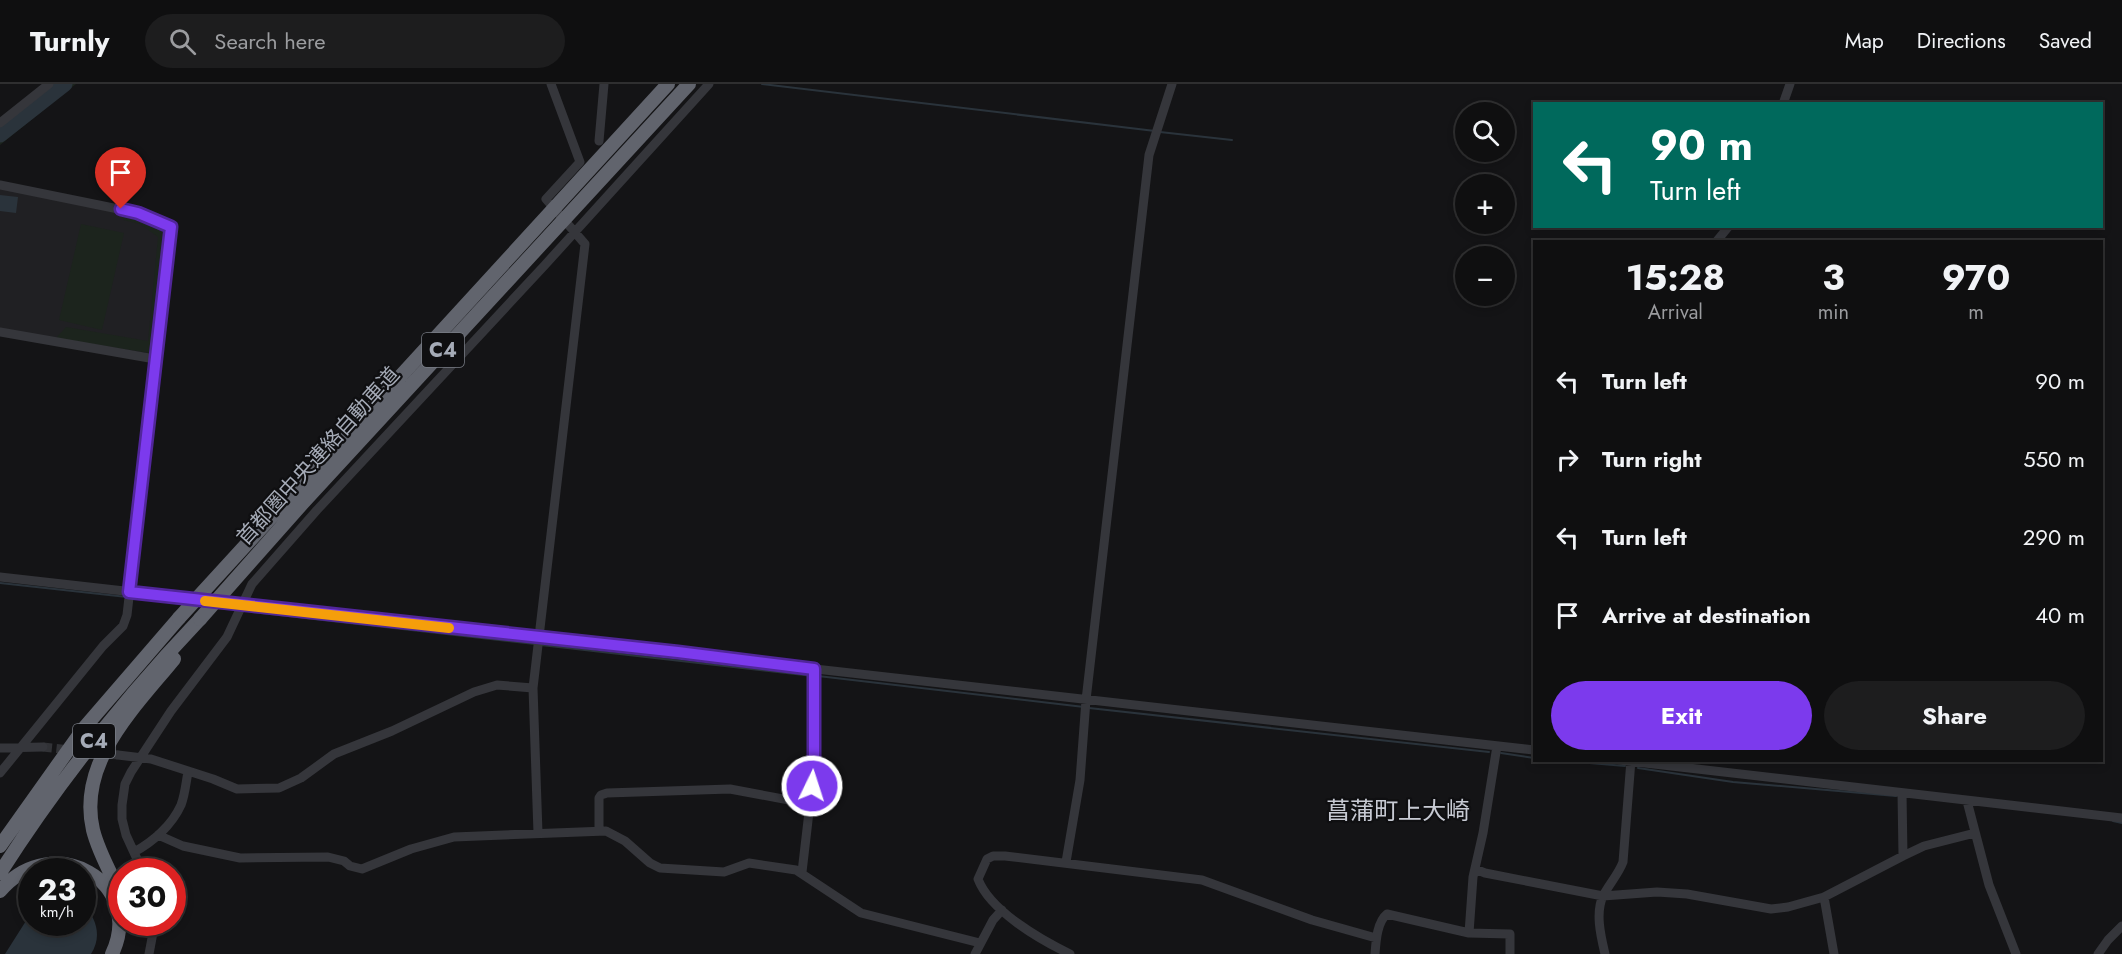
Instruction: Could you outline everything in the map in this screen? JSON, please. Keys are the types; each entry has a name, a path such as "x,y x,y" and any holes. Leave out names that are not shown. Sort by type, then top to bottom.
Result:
{"highway":[{"name":"首都圏中央連絡自動車道","path":"0,846 84,728 179,618 668,84"},
{"name":"首都圏中央連絡自動車道","path":"0,873 97,738 160,661 202,620 274,534 688,84"},
{"path":"108,868 99,849 90,816 91,788 98,766 129,715 202,620"},
{"path":"0,831 21,801 41,787"},
{"path":"0,891 28,869 48,863 66,863 83,869 99,880 114,902 118,932 112,954"},
{"path":"121,954 126,936"}],"street":[{"path":"0,123 49,84"},
{"path":"538,833 533,688 585,244 546,199 580,162 551,84"},
{"path":"599,141 604,84"},
{"path":"137,858 124,826 122,805 125,784 182,695 227,637 259,575 576,232 709,84"},
{"path":"1066,862 1080,780 1086,700 1149,154 1172,84"},
{"path":"1784,102 1790,84"},
{"path":"0,185 138,213 171,227 128,615 123,626 103,646 0,773"},
{"path":"0,332 155,359"},
{"path":"0,577 1533,750"},
{"path":"801,872 814,769 814,669"},
{"path":"118,755 151,759 237,789 256,790 286,786 334,754 392,731 474,692 497,685 533,688"},
{"path":"1469,933 1475,869 1497,746"},
{"path":"0,748 44,747"},
{"path":"1605,954 1600,930 1600,906 1603,896 1623,862 1631,762"},
{"path":"1639,762 2122,818"},
{"path":"134,852 158,835 181,804 188,772"},
{"path":"599,830 599,798 607,793 730,789 810,804"},
{"path":"1902,793 1903,856"},
{"path":"1967,801 1989,885 2016,954"},
{"path":"158,835 183,846 240,858 328,857 362,868 411,849 454,837 599,830 614,834 650,863 666,869 724,872 749,863 796,870 861,912 980,943"},
{"path":"1475,869 1603,896 1687,894 1771,909 1788,908 1824,897 1924,846 1975,834"},
{"path":"1070,954 1038,936 1002,910 984,890 978,879 987,859 993,856 1005,856 1202,880 1312,921 1376,938"},
{"path":"1824,897 1834,954"},
{"path":"975,954 993,920 1002,910"},
{"path":"1375,954 1376,938 1382,919 1387,914 1469,933 1510,934 1510,954"},
{"path":"2098,954 2122,926"},
{"path":"149,954 152,936"}],"shaded area":[{"path":"55,84 61,84 0,133 0,128"},
{"path":"67,84 76,84 0,145 0,139"},
{"path":"0,186 144,218 166,234 152,350 149,353 0,329"},
{"path":"0,195 18,197 16,213 0,211"},
{"path":"123,212 144,218 166,234 152,350 149,353 56,338 66,327 148,341 158,237 140,224 123,220"},
{"path":"81,224 124,233 102,330 59,320"},
{"path":"96,928 97,934 96,941 91,954 5,954 18,934 18,936 96,936"}],"waterway":[{"path":"0,135 65,84"},
{"path":"762,84 1155,131"},
{"path":"1160,132 1232,140"},
{"path":"0,583 127,597"},
{"path":"133,598 183,604"},
{"path":"216,608 231,609"},
{"path":"252,612 535,644"},
{"path":"541,645 813,676"},
{"path":"818,676 1084,707"},
{"path":"1089,708 1489,752"},
{"path":"1501,753 1533,758"},
{"path":"1578,762 1625,766"},
{"path":"1638,768 1733,782 1896,796"},
{"path":"2113,821 2122,823"}],"tunnel":[{"path":"43,747 118,755"}],"slow traffic":[{"path":"205,601 449,628"}],"district":[{"name":"菖蒲町上大崎","path":"1398,811"}],"route":[{"path":"121,209 138,213 171,227 129,592 814,669 812,786"}]}
